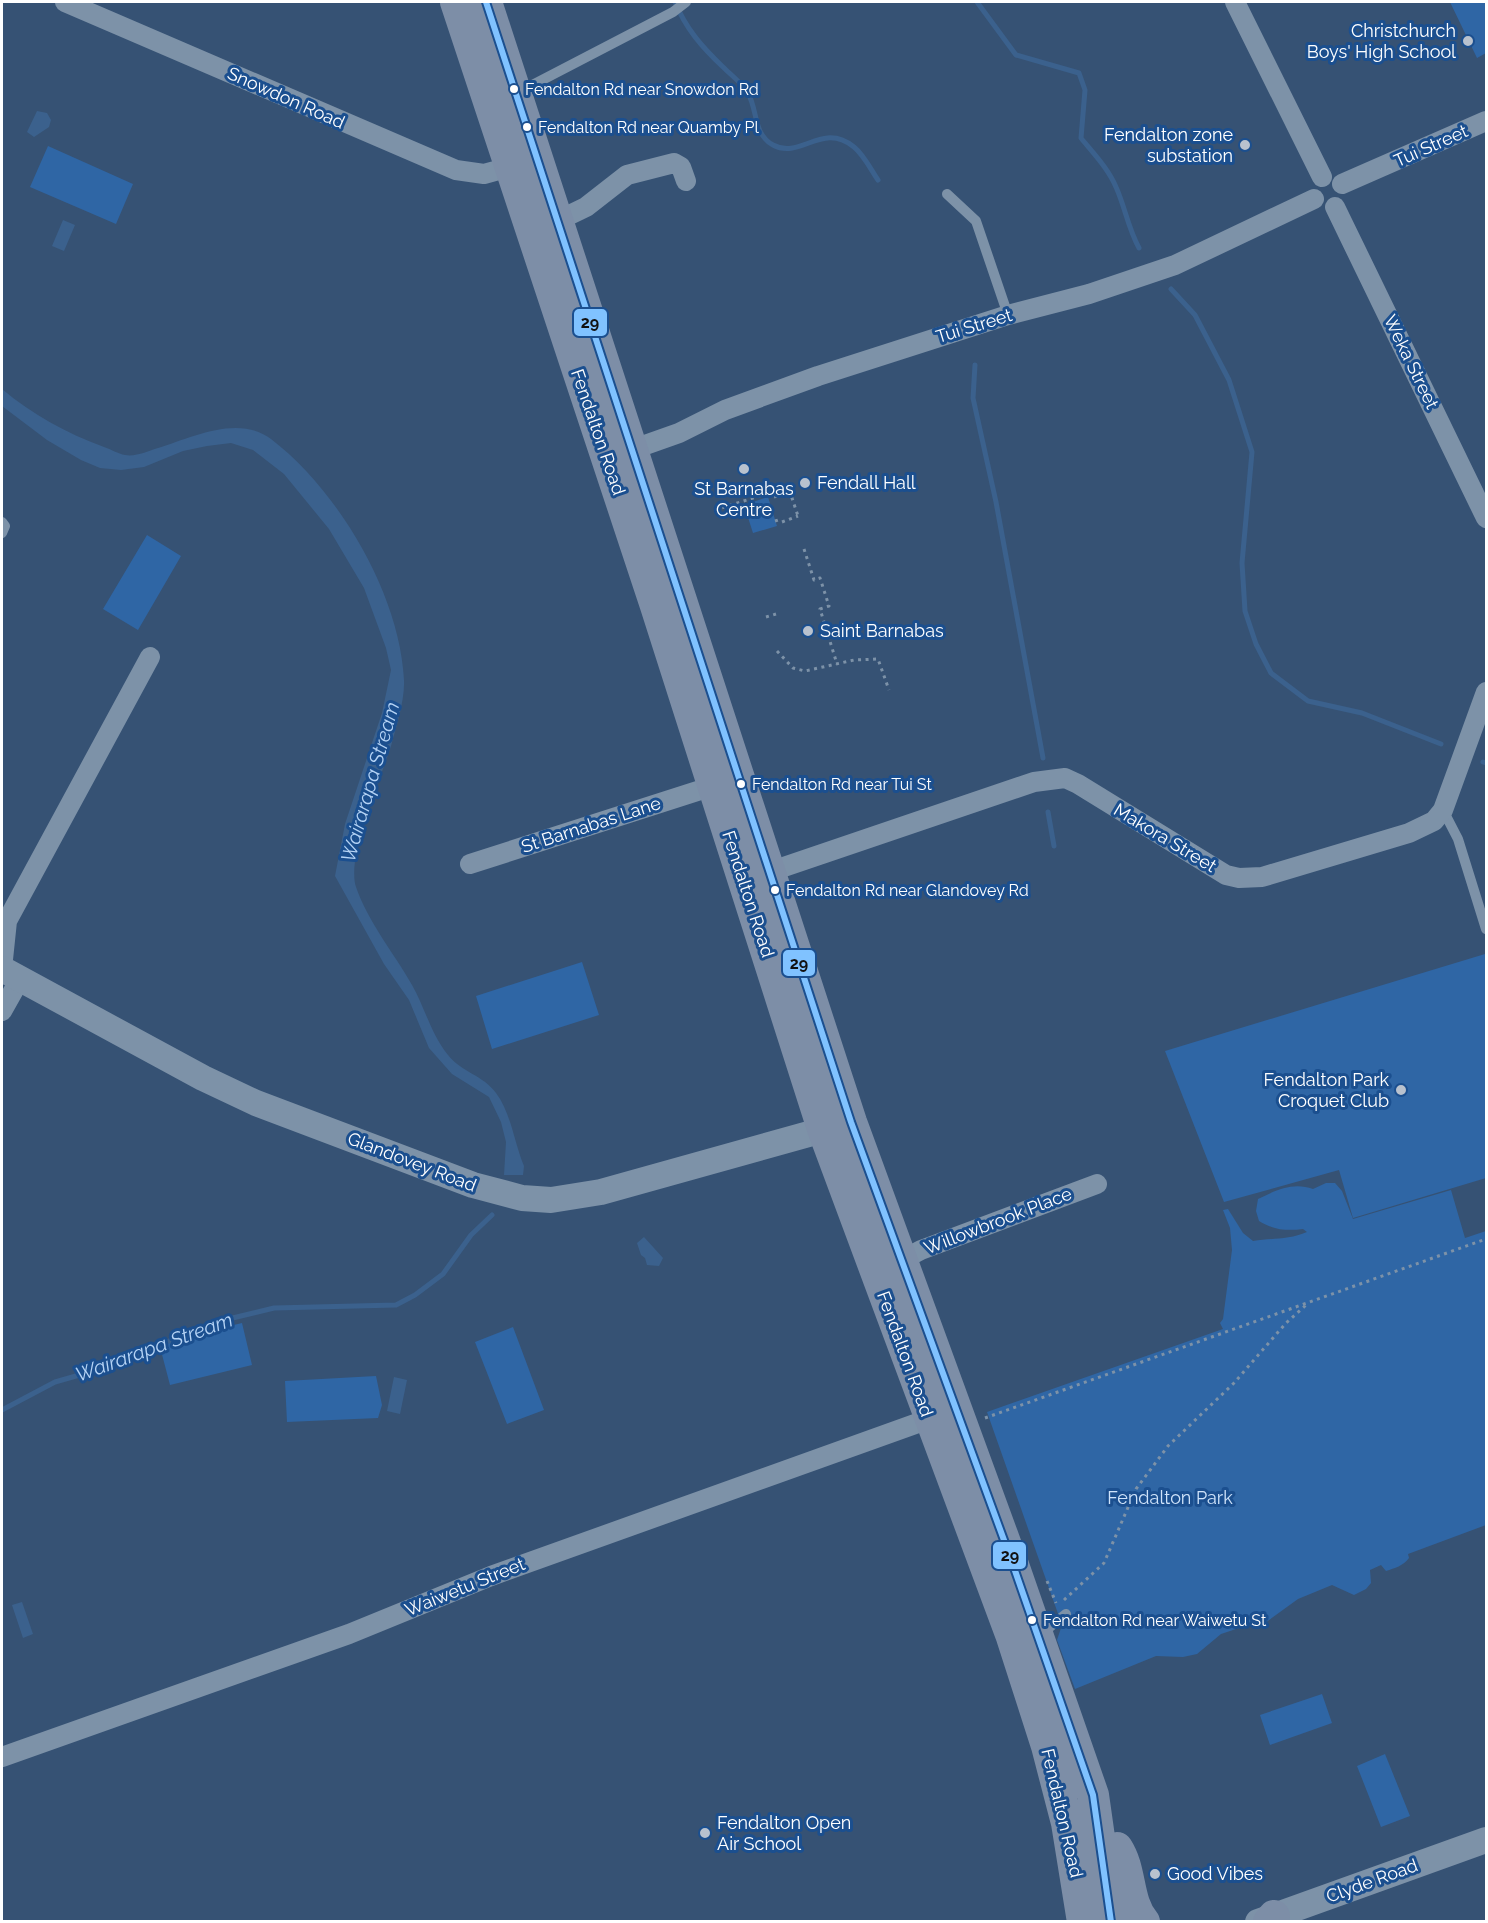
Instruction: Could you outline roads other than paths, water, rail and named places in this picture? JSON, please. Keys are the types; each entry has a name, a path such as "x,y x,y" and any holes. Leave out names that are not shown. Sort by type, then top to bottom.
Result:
{"main road":[{"name":"Fendalton Road","path":"456,2 649,584 713,786 800,1013 837,1126 889,1270 929,1419 1012,1637 1047,1746 1067,1823 1081,1918"},
{"name":"Fendalton Road","path":"486,2 769,872 800,1013"},
{"name":"Fendalton Road","path":"837,1126 883,1215 889,1270 926,1329 1039,1636 1093,1795 1111,1922"},
{"path":"926,1329 923,1357 940,1410 937,1416 929,1419"},
{"path":"1097,1821 1125,1850 1132,1903 1144,1922"}],"street":[{"name":"Snowdon Road","path":"65,2 456,170 484,174 510,167"},
{"path":"1235,2 1323,177"},
{"name":"Tui Street","path":"1342,184 1486,121"},
{"path":"557,221 586,207 627,175 674,163 681,167 686,181"},
{"path":"1323,177 1336,178 1342,184 1344,194 1335,207 1321,206 1314,199 1315,184 1323,177"},
{"name":"Tui Street","path":"631,450 679,433 725,410 818,376 1008,315 1089,294 1175,265 1314,199"},
{"name":"Weka Street","path":"1335,207 1486,518"},
{"path":"2,1011 11,974 7,921 150,657"},
{"path":"1443,810 1486,692"},
{"name":"Makora Street","path":"769,872 1053,778 1065,778 1078,784 1226,875 1239,878 1262,876 1409,833 1434,821 1443,810"},
{"name":"St Barnabas Lane","path":"470,864 713,786"},
{"name":"Glandovey Road","path":"11,974 231,1092 501,1194 550,1200 577,1197 692,1168 837,1126"},
{"name":"Willowbrook Place","path":"889,1270 913,1253 1097,1184"},
{"name":"Waiwetu Street","path":"2,1757 349,1634 491,1576 929,1419"},
{"name":"Clyde Road","path":"1269,1920 1486,1840"}],"lane":[{"path":"516,94 686,3"},
{"path":"947,194 976,221 1008,315"},
{"path":"2,522 5,526 2,533"},
{"path":"1443,810 1458,839 1486,929"},
{"path":"1039,1636 1061,1610"}],"water":[{"path":"37,111 47,113 51,120 49,127 34,137 27,132"},
{"path":"63,220 75,225 64,251 52,246"},
{"name":"Wairarapa Stream","path":"2,389 26,407 76,436 125,455 142,453 214,430 244,428 258,432 271,439 296,461 342,516 378,580 391,614 400,647 404,680 402,705 391,746 360,838 354,874 356,887 374,925 412,985 442,1047 459,1066 491,1087 501,1101 524,1166 523,1175 504,1175 506,1142 501,1122 489,1097 452,1074 429,1048 409,1000 384,964 335,876 345,824 382,713 391,670 386,648 364,588 329,529 284,474 253,450 231,443 183,451 144,467 121,470 100,468 81,460 47,440 2,406"},
{"path":"644,1237 663,1258 659,1266 647,1265 645,1258 641,1255 637,1243"},
{"path":"394,1377 407,1380 400,1414 387,1411"},
{"path":"22,1602 33,1634 23,1638 12,1605"}],"waterway":[{"path":"675,2 695,37 746,90 759,128 767,140 783,148 793,148 822,139 842,140 858,150 878,180"},
{"path":"977,2 1016,55 1079,73 1085,90 1081,138 1113,180 1139,248"},
{"path":"1171,289 1195,315 1229,380 1252,452 1242,563 1245,611 1256,644 1271,673 1308,701 1362,713 1441,744"},
{"path":"975,365 973,398 996,502 1043,758"},
{"path":"1048,812 1054,846"},
{"name":"Wairarapa Stream","path":"2,1410 55,1382 97,1370 216,1322 274,1308 396,1305 415,1295 443,1274 471,1235 492,1215"}],"place":[{"name":"Christchurch Boys' High School","path":"1468,41"},
{"name":"Fendalton Rd near Snowdon Rd","path":"514,89"},
{"name":"Fendalton Rd near Quamby Pl","path":"527,127"},
{"name":"Fendalton zone substation","path":"1245,145"},
{"name":"St Barnabas Centre","path":"744,469"},
{"name":"Fendall Hall","path":"805,483"},
{"name":"Saint Barnabas","path":"808,631"},
{"name":"Fendalton Rd near Tui St","path":"741,784"},
{"name":"Fendalton Rd near Glandovey Rd","path":"775,890"},
{"name":"Fendalton Park Croquet Club","path":"1401,1090"},
{"name":"Fendalton Rd near Waiwetu St","path":"1032,1620"},
{"name":"Fendalton Open Air School","path":"705,1833"},
{"name":"Good Vibes","path":"1155,1874"}],"park label":[{"name":"Fendalton Park","path":"1170,1498"}]}
